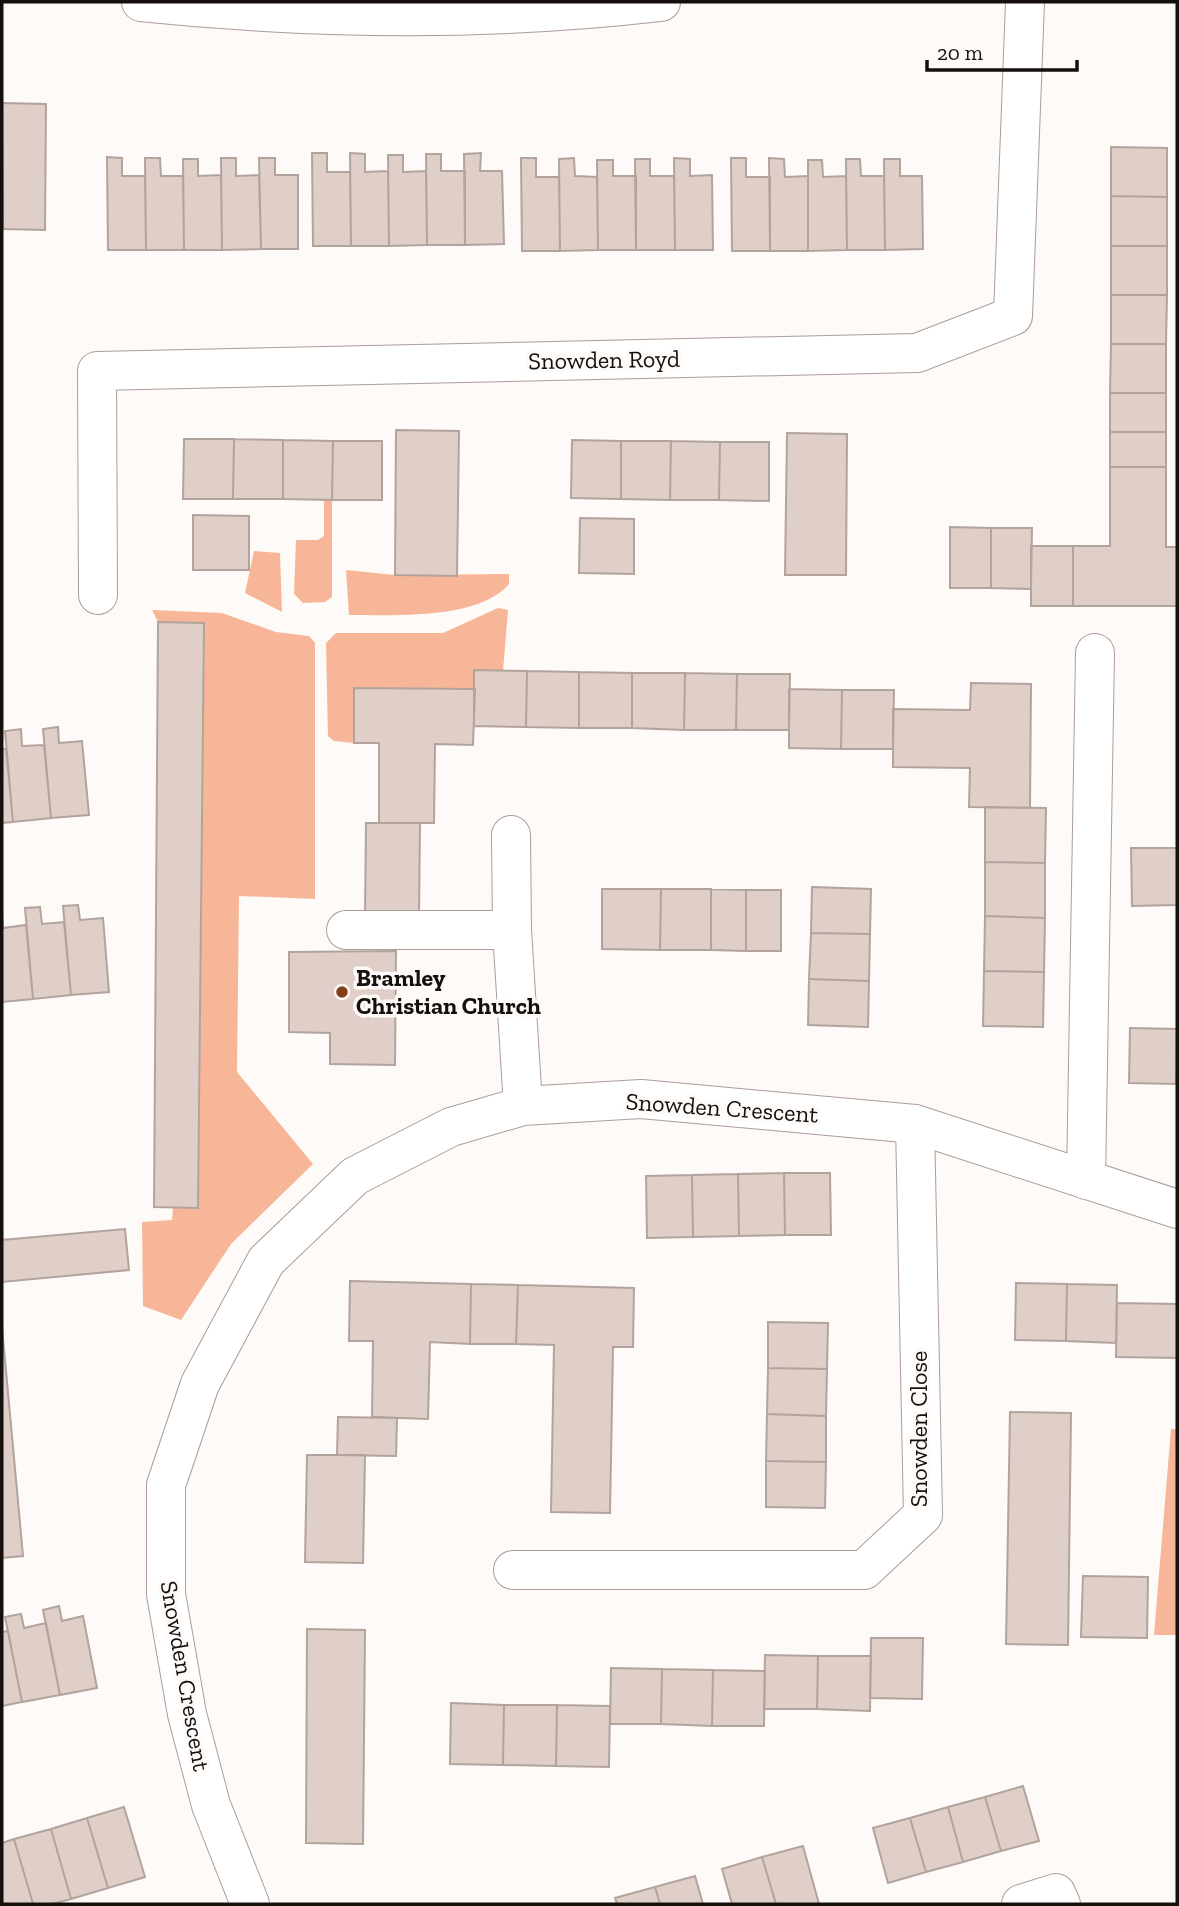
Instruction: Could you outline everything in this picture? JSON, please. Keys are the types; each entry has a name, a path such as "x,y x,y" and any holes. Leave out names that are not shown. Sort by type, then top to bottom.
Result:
{"street":[{"path":"141,2 408,18 575,12 661,2"},
{"name":"Snowden Royd","path":"98,595 97,371 917,353 1013,316 1025,2"},
{"path":"1086,1180 1095,653"},
{"path":"511,835 512,930 523,1105"},
{"path":"346,930 512,930"},
{"name":"Snowden Crescent","path":"250,1904 211,1805 187,1714 166,1594 166,1485 196,1396 266,1261 355,1176 451,1127 523,1105 642,1099 915,1124 1177,1209"},
{"name":"Snowden Close","path":"513,1570 864,1570 923,1516 915,1124"}],"shaded area":[{"path":"324,500 332,500 332,597 325,602 303,603 294,594 296,540 318,540 324,536"},
{"path":"254,551 280,553 282,612 245,593"},
{"path":"346,570 395,575 509,574 509,584 495,596 457,610 411,615 349,615"},
{"path":"498,608 508,610 503,671 475,689 355,688 354,743 334,741 328,736 326,643 336,633 443,633"},
{"path":"152,610 222,613 276,632 309,636 315,643 315,899 239,896 237,1072 313,1164 231,1244 181,1320 143,1306 142,1222 172,1220 173,1207 198,1208 204,623 158,622"},
{"path":"1171,1429 1177,1429 1177,1635 1154,1635"}],"building":[{"path":"2,103 46,104 45,230 3,229"},
{"path":"1111,147 1167,148 1167,197 1111,196"},
{"path":"312,153 327,153 327,172 350,172 351,246 313,246"},
{"path":"350,153 365,154 365,172 388,171 389,246 351,246"},
{"path":"481,153 480,171 502,171 504,244 465,245 464,154"},
{"path":"426,154 441,154 441,171 465,171 465,245 427,245"},
{"path":"388,155 403,155 403,172 426,171 427,245 389,246"},
{"path":"107,157 122,158 122,176 145,176 146,250 108,250"},
{"path":"145,158 160,158 161,176 183,176 184,250 146,250"},
{"path":"221,158 236,158 236,176 259,175 261,249 222,250"},
{"path":"259,158 275,158 275,175 298,175 298,249 261,249"},
{"path":"521,158 536,158 536,177 559,177 560,251 522,251"},
{"path":"574,158 575,176 597,177 598,250 560,251 559,159"},
{"path":"674,158 690,159 690,176 712,175 713,250 675,250"},
{"path":"731,158 746,158 746,177 770,177 770,251 732,251"},
{"path":"769,158 784,159 785,177 808,176 808,251 770,251"},
{"path":"183,159 198,159 198,176 221,175 222,250 184,250"},
{"path":"635,159 650,159 650,176 674,176 675,250 636,250"},
{"path":"846,159 860,159 861,176 884,176 885,250 847,250"},
{"path":"884,159 900,159 900,176 922,176 923,249 885,250"},
{"path":"597,160 613,160 613,176 636,176 636,250 598,250"},
{"path":"808,160 822,160 823,177 846,176 847,250 808,251"},
{"path":"1111,196 1167,197 1167,246 1111,246"},
{"path":"1111,246 1167,246 1167,295 1111,295"},
{"path":"1111,295 1167,295 1166,344 1111,344"},
{"path":"1111,344 1166,344 1166,393 1110,393"},
{"path":"1110,393 1166,393 1166,432 1110,432"},
{"path":"396,430 459,431 457,576 395,575"},
{"path":"1110,432 1166,432 1166,467 1110,467"},
{"path":"787,433 847,434 846,575 785,575"},
{"path":"184,439 234,439 233,499 183,499"},
{"path":"234,439 283,440 283,499 233,499"},
{"path":"283,440 333,441 332,500 283,499"},
{"path":"572,440 621,441 621,499 571,498"},
{"path":"333,441 382,441 382,500 332,500"},
{"path":"621,441 671,441 670,500 621,499"},
{"path":"671,441 720,442 719,500 670,500"},
{"path":"720,442 769,442 769,501 719,500"},
{"path":"1110,467 1166,467 1166,547 1177,547 1177,606 1073,606 1073,546 1110,546"},
{"path":"193,515 249,516 249,570 193,570"},
{"path":"580,518 634,519 634,574 579,573"},
{"path":"950,527 991,528 991,588 950,588"},
{"path":"991,528 1032,528 1031,589 991,588"},
{"path":"1031,546 1073,546 1073,606 1031,606"},
{"path":"158,622 204,623 198,1208 154,1207"},
{"path":"474,670 527,671 526,727 474,726"},
{"path":"527,671 579,672 579,728 526,727"},
{"path":"579,672 632,673 632,728 579,728"},
{"path":"632,673 685,673 684,730 632,728"},
{"path":"685,673 737,674 736,730 684,730"},
{"path":"737,674 790,674 789,730 736,730"},
{"path":"971,683 1031,684 1030,808 969,807 970,768 893,767 893,709 970,710"},
{"path":"354,688 475,689 473,745 435,744 434,823 379,823 379,743 354,743"},
{"path":"789,689 842,690 841,749 789,748"},
{"path":"842,690 894,690 893,749 841,749"},
{"path":"58,727 59,743 82,741 89,815 51,818 43,729"},
{"path":"21,729 22,746 44,745 51,818 13,822 5,731"},
{"path":"6,748 13,822 2,823 2,749"},
{"path":"985,807 1046,808 1045,863 985,862"},
{"path":"366,823 420,823 419,915 365,915"},
{"path":"1131,848 1177,848 1177,905 1132,906"},
{"path":"985,862 1045,863 1045,918 985,916"},
{"path":"812,887 871,889 870,934 811,933"},
{"path":"602,889 661,889 660,950 602,949"},
{"path":"661,889 711,889 711,950 660,950"},
{"path":"711,889 746,890 746,951 711,950"},
{"path":"746,890 781,890 781,951 746,951"},
{"path":"78,905 80,920 103,918 109,992 71,995 63,906"},
{"path":"40,907 42,924 64,922 71,995 33,999 25,908"},
{"path":"2,914 3,928 26,925 33,999 2,1002"},
{"path":"985,916 1045,918 1044,972 984,971"},
{"path":"811,933 870,934 869,981 809,979"},
{"name":"Bramley Christian Church","path":"396,951 395,1065 330,1064 330,1033 289,1032 289,952"},
{"path":"984,971 1044,972 1043,1027 983,1026"},
{"path":"809,979 869,981 868,1027 808,1025"},
{"path":"1130,1028 1177,1029 1176,1084 1129,1083"},
{"path":"784,1173 785,1235 739,1236 738,1174"},
{"path":"784,1173 830,1173 831,1235 785,1235"},
{"path":"738,1174 739,1236 693,1237 692,1175"},
{"path":"692,1175 693,1237 647,1238 646,1176"},
{"path":"125,1229 129,1270 2,1282 2,1240"},
{"path":"350,1281 471,1284 470,1344 430,1342 428,1419 372,1417 373,1341 349,1341"},
{"path":"1016,1283 1067,1284 1066,1341 1015,1340"},
{"path":"471,1284 518,1285 516,1344 470,1344"},
{"path":"1067,1284 1117,1285 1116,1343 1066,1341"},
{"path":"518,1285 634,1288 633,1347 613,1347 610,1513 551,1512 554,1345 516,1344"},
{"path":"1117,1303 1177,1304 1177,1358 1116,1357"},
{"path":"768,1322 828,1323 827,1369 768,1368"},
{"path":"2,1327 23,1556 2,1558"},
{"path":"768,1368 827,1369 826,1416 767,1414"},
{"path":"1010,1412 1071,1413 1068,1645 1006,1644"},
{"path":"767,1414 826,1416 826,1462 766,1461"},
{"path":"338,1417 397,1418 396,1456 337,1455"},
{"path":"307,1455 365,1455 363,1563 305,1562"},
{"path":"766,1461 826,1462 825,1508 766,1507"},
{"path":"1083,1576 1148,1577 1147,1638 1081,1637"},
{"path":"59,1606 62,1621 83,1616 97,1688 60,1695 43,1610"},
{"path":"21,1614 24,1628 46,1623 60,1695 22,1702 5,1617"},
{"path":"307,1629 365,1630 363,1844 306,1843"},
{"path":"8,1631 22,1702 2,1706 2,1632"},
{"path":"871,1638 923,1638 922,1699 870,1698"},
{"path":"765,1655 818,1656 817,1709 764,1709"},
{"path":"818,1656 871,1656 870,1711 817,1709"},
{"path":"611,1668 662,1669 661,1724 610,1724"},
{"path":"662,1669 713,1670 712,1726 661,1724"},
{"path":"713,1670 765,1671 764,1726 712,1726"},
{"path":"451,1703 504,1705 503,1765 450,1764"},
{"path":"504,1705 557,1705 556,1766 503,1765"},
{"path":"557,1705 610,1706 609,1767 556,1766"},
{"path":"1023,1786 1039,1841 1001,1851 985,1797"},
{"path":"985,1797 1001,1851 963,1862 948,1807"},
{"path":"124,1807 145,1877 108,1888 87,1818"},
{"path":"948,1807 963,1862 926,1872 910,1818"},
{"path":"87,1818 108,1888 71,1899 51,1829"},
{"path":"910,1818 926,1872 888,1883 873,1828"},
{"path":"51,1829 71,1899 52,1904 33,1904 14,1839"},
{"path":"14,1839 33,1904 2,1904 2,1843"},
{"path":"803,1846 819,1904 776,1904 762,1857"},
{"path":"762,1857 776,1904 732,1904 722,1869"},
{"path":"695,1876 703,1904 660,1904 655,1887"},
{"path":"655,1887 660,1904 617,1904 615,1898"}],"place":[{"name":"Bramley Christian Church","path":"342,992"}]}
